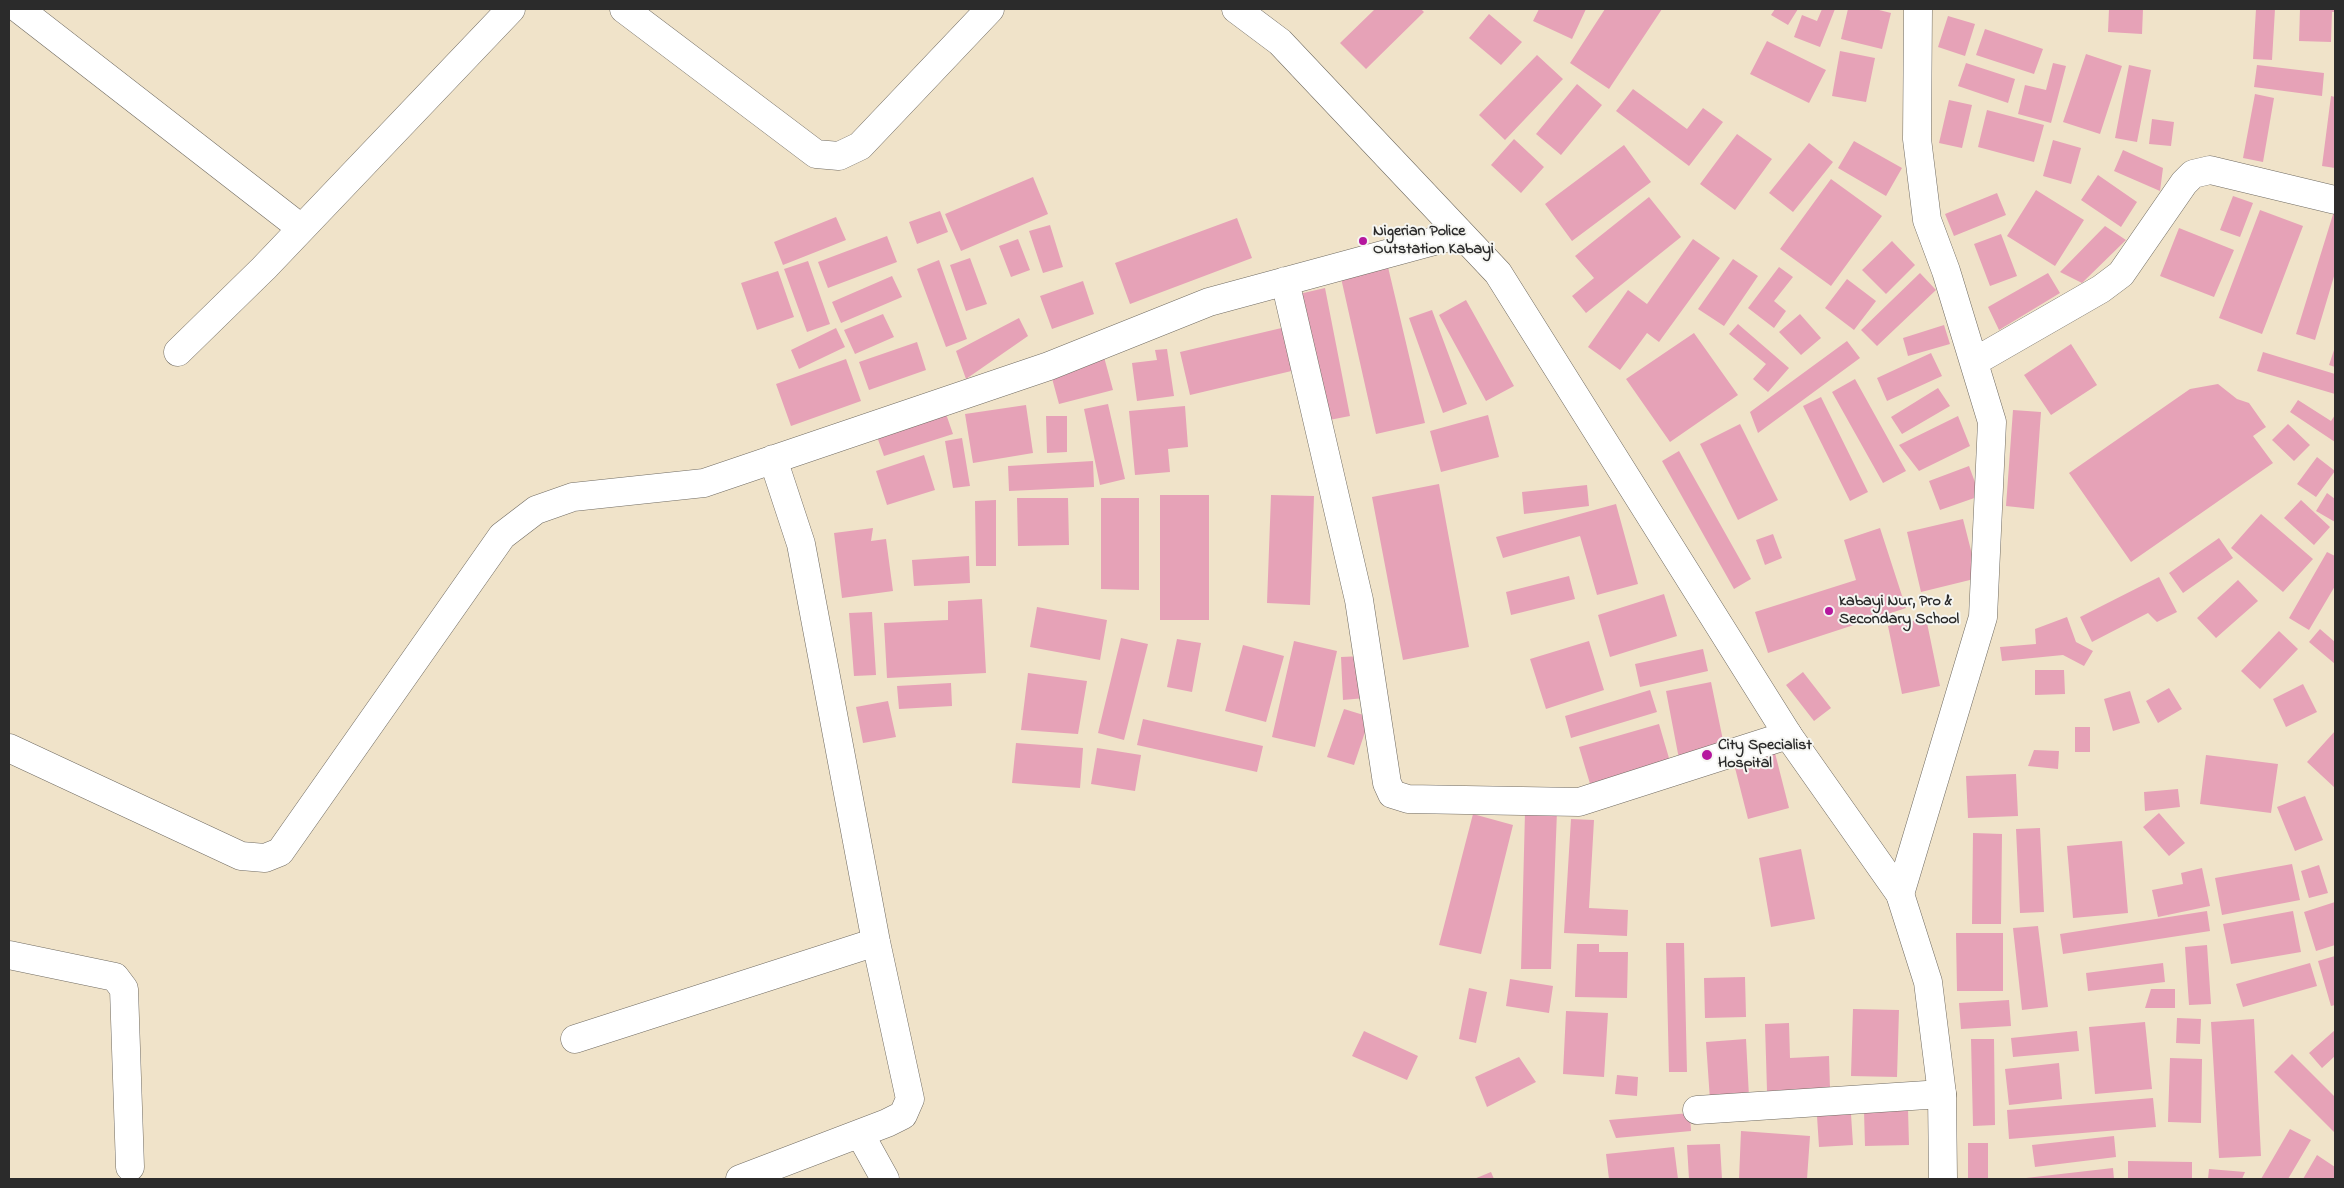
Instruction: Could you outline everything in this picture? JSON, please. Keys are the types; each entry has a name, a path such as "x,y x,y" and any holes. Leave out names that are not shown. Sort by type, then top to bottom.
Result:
{"street":[{"path":"19,9 301,228"},
{"path":"178,352 301,228 511,9"},
{"path":"624,9 816,154 839,156 860,146 990,9"},
{"path":"1236,9 1280,42 1498,273 1788,735 1900,894 1928,982 1942,1094 1943,1179"},
{"path":"1900,894 1983,617 1992,422 1946,272 1927,220 1917,138 1918,9"},
{"path":"1974,362 2101,289 2121,274 2184,183 2193,174 2210,170 2335,200"},
{"path":"9,748 241,856 265,858 280,852 502,536 536,510 573,496 704,483 1050,366 1209,302 1460,234"},
{"path":"1285,281 1359,600 1387,783 1392,794 1408,799 1579,802 1788,735"},
{"path":"740,1179 860,1134 903,1115 910,1099 876,942 801,544 774,459"},
{"path":"575,1039 876,942"},
{"path":"9,955 114,977 124,989 130,1167"},
{"path":"1697,1110 1942,1094"},
{"path":"860,1134 885,1179"}],"building":[{"path":"1375,9 1421,9 1424,12 1366,69 1340,43"},
{"path":"1539,9 1586,9 1572,39 1533,21"},
{"path":"1605,9 1662,9 1609,89 1570,63"},
{"path":"1775,9 1798,9 1788,25 1771,15"},
{"path":"1822,9 1835,9 1820,47 1794,37 1802,15 1817,21"},
{"path":"1848,9 1875,9 1891,13 1882,49 1841,39"},
{"path":"2109,9 2143,9 2142,34 2108,32"},
{"path":"2256,9 2275,9 2272,60 2253,59"},
{"path":"2300,9 2335,9 2335,12 2332,12 2331,42 2299,41"},
{"path":"1489,14 1522,42 1501,65 1469,38"},
{"path":"1948,16 1975,24 1965,56 1938,47"},
{"path":"1985,29 2043,49 2034,74 1976,55"},
{"path":"1767,41 1826,70 1809,103 1750,74"},
{"path":"1840,51 1875,58 1866,102 1832,96"},
{"path":"2086,54 2122,66 2100,134 2063,122"},
{"path":"1537,55 1563,79 1505,140 1479,115"},
{"path":"1966,63 2015,79 2008,103 1958,86"},
{"path":"2053,63 2066,66 2051,123 2018,114 2025,85 2046,90"},
{"path":"2129,65 2151,70 2137,142 2115,138"},
{"path":"2257,65 2324,73 2322,96 2254,87"},
{"path":"1577,84 1602,105 1561,155 1536,134"},
{"path":"1633,89 1687,129 1703,108 1723,122 1689,166 1616,111"},
{"path":"2255,94 2274,98 2263,162 2243,158"},
{"path":"2331,96 2335,97 2335,168 2322,166"},
{"path":"1949,100 1972,105 1962,148 1939,143"},
{"path":"1987,110 2044,125 2034,162 1978,147"},
{"path":"2152,119 2174,122 2171,146 2149,144"},
{"path":"1737,134 1772,159 1735,210 1700,184"},
{"path":"1514,139 1544,167 1521,193 1491,165"},
{"path":"2053,140 2081,148 2071,184 2043,176"},
{"path":"1854,141 1902,168 1886,196 1838,168"},
{"path":"1809,143 1833,162 1793,212 1769,193"},
{"path":"1624,145 1651,182 1572,241 1545,204"},
{"path":"2123,150 2163,168 2160,191 2114,171"},
{"path":"2098,175 2137,202 2121,227 2081,200"},
{"path":"1033,177 1048,214 961,251 945,214"},
{"path":"1831,179 1882,216 1831,286 1780,249"},
{"path":"2036,190 2084,220 2055,266 2007,236"},
{"path":"1997,193 2006,215 1954,236 1945,214"},
{"path":"2233,196 2253,203 2240,237 2220,230"},
{"path":"1649,197 1681,237 1586,313 1572,296 1594,278 1575,256"},
{"path":"2335,208 2335,273 2315,340 2296,334"},
{"path":"2260,210 2303,226 2262,334 2219,318"},
{"path":"940,211 948,232 917,244 909,222"},
{"path":"836,217 846,240 783,265 774,242"},
{"path":"1237,218 1252,258 1130,304 1115,263"},
{"path":"1050,225 1063,267 1043,273 1029,231"},
{"path":"2105,226 2126,240 2082,283 2060,272"},
{"path":"2179,228 2234,250 2214,297 2160,276"},
{"path":"2001,234 2017,276 1990,286 1974,244"},
{"path":"887,236 897,262 828,288 818,262"},
{"path":"1018,239 1030,270 1011,277 999,246"},
{"path":"1693,239 1720,258 1659,342 1647,333 1620,370 1588,347 1628,290 1647,304"},
{"path":"1892,241 1915,265 1886,294 1862,270"},
{"path":"970,258 987,304 966,311 950,265"},
{"path":"1733,259 1758,276 1724,326 1698,309"},
{"path":"939,260 967,339 946,347 917,269"},
{"path":"808,261 830,324 807,332 784,269"},
{"path":"1388,267 1425,423 1376,434 1341,278"},
{"path":"1779,267 1793,277 1774,301 1786,311 1774,328 1748,308"},
{"path":"778,271 794,317 757,330 741,283"},
{"path":"1920,273 1936,290 1877,346 1861,330"},
{"path":"2048,273 2060,293 1999,330 1988,307"},
{"path":"892,276 902,297 841,323 832,302"},
{"path":"1847,279 1876,301 1854,330 1825,308"},
{"path":"1083,281 1094,314 1052,329 1040,296"},
{"path":"1325,288 1350,416 1324,421 1299,294"},
{"path":"1466,300 1514,386 1486,401 1439,315"},
{"path":"1432,310 1467,404 1443,413 1409,318"},
{"path":"883,314 894,337 855,354 844,330"},
{"path":"1800,314 1821,338 1801,355 1779,332"},
{"path":"1019,318 1028,336 966,379 956,351"},
{"path":"1738,324 1789,368 1768,392 1753,379 1766,364 1729,334"},
{"path":"1944,325 1950,344 1908,356 1903,338"},
{"path":"1290,326 1300,369 1190,395 1180,352"},
{"path":"836,328 845,347 799,369 791,350"},
{"path":"1694,333 1738,395 1670,442 1626,379"},
{"path":"1847,341 1860,358 1758,433 1750,412"},
{"path":"917,342 926,370 869,390 859,362"},
{"path":"2071,344 2097,385 2051,415 2024,375"},
{"path":"2335,347 2335,367 2329,365"},
{"path":"1167,349 1174,396 1137,401 1132,363 1157,360 1155,350"},
{"path":"2263,352 2335,374 2335,394 2257,371"},
{"path":"1931,353 1942,376 1887,401 1877,378"},
{"path":"1104,357 1113,390 1059,404 1050,371"},
{"path":"846,359 861,401 791,426 776,384"},
{"path":"1855,379 1906,471 1883,483 1832,392"},
{"path":"2218,384 2237,399 2249,403 2266,427 2253,436 2273,463 2131,562 2069,473 2190,389"},
{"path":"1938,388 1950,406 1902,434 1891,417"},
{"path":"1821,397 1868,492 1850,501 1803,406"},
{"path":"2298,400 2331,421 2335,415 2335,442 2290,412"},
{"path":"1108,404 1125,479 1100,485 1084,409"},
{"path":"1026,405 1033,453 973,463 965,414"},
{"path":"1185,406 1188,447 1168,449 1170,472 1135,475 1129,411"},
{"path":"2013,410 2041,412 2034,509 2006,506"},
{"path":"945,411 953,434 884,456 876,434"},
{"path":"1488,415 1499,457 1441,472 1430,431"},
{"path":"1046,416 1067,416 1067,452 1047,453"},
{"path":"1958,416 1970,446 1919,471 1899,445"},
{"path":"1740,424 1778,500 1738,520 1700,444"},
{"path":"2288,424 2310,445 2294,461 2272,440"},
{"path":"962,438 970,486 953,488 945,441"},
{"path":"1679,451 1751,579 1734,589 1662,461"},
{"path":"924,455 935,490 887,505 876,471"},
{"path":"2317,457 2335,471 2316,497 2297,484"},
{"path":"1093,461 1094,487 1009,491 1008,466"},
{"path":"1969,466 1980,496 1940,510 1929,481"},
{"path":"1439,484 1469,647 1403,660 1372,497"},
{"path":"1587,485 1589,506 1524,514 1522,492"},
{"path":"2327,493 2335,499 2335,522 2316,511"},
{"path":"1160,495 1209,495 1209,620 1160,620"},
{"path":"1271,495 1314,496 1310,605 1267,603"},
{"path":"1017,498 1068,498 1069,545 1018,546"},
{"path":"1101,498 1139,498 1139,590 1101,589"},
{"path":"996,500 996,566 976,566 975,501"},
{"path":"2301,500 2330,527 2314,545 2284,518"},
{"path":"1616,504 1638,584 1597,595 1580,536 1503,558 1496,537"},
{"path":"2261,514 2313,559 2283,592 2231,548"},
{"path":"1963,519 1978,578 1921,592 1907,532"},
{"path":"873,528 871,541 886,539 893,591 842,598 834,533"},
{"path":"1880,528 1906,608 1768,653 1755,612 1856,580 1844,540"},
{"path":"1773,534 1782,558 1765,565 1756,540"},
{"path":"2219,538 2233,558 2183,593 2169,573"},
{"path":"2327,552 2335,556 2335,586 2309,630 2289,618"},
{"path":"969,556 970,583 914,586 912,560"},
{"path":"1569,576 1575,599 1511,615 1506,592"},
{"path":"2159,577 2177,612 2157,622 2148,613 2092,642 2080,617"},
{"path":"2238,580 2258,601 2216,638 2197,618"},
{"path":"1664,594 1677,636 1610,657 1598,615"},
{"path":"982,599 986,673 887,678 884,623 948,620 948,601"},
{"path":"1037,607 1107,620 1100,660 1030,647"},
{"path":"872,612 876,675 854,676 849,613"},
{"path":"2067,617 2076,642 2093,651 2084,666 2063,655 2002,661 2000,647 2036,644 2035,629"},
{"path":"1926,618 1940,686 1902,694 1888,626"},
{"path":"2320,629 2335,642 2335,664 2309,642"},
{"path":"2279,631 2298,649 2260,689 2241,671"},
{"path":"1121,638 1148,644 1124,740 1098,733"},
{"path":"1177,639 1201,643 1192,692 1167,687"},
{"path":"1294,641 1337,651 1315,747 1272,737"},
{"path":"1589,641 1604,690 1546,709 1530,659"},
{"path":"1243,645 1284,656 1266,722 1225,711"},
{"path":"1703,649 1708,671 1640,687 1635,664"},
{"path":"1363,656 1365,698 1343,700 1341,657"},
{"path":"2035,670 2064,670 2065,694 2035,695"},
{"path":"1803,672 1831,708 1814,721 1786,685"},
{"path":"1028,673 1087,681 1078,734 1021,730"},
{"path":"1711,682 1725,750 1679,759 1666,691"},
{"path":"951,683 952,706 899,709 897,686"},
{"path":"2303,684 2317,712 2286,727 2273,699"},
{"path":"2169,688 2182,709 2158,723 2146,701"},
{"path":"1650,690 1657,712 1571,738 1565,716"},
{"path":"2130,691 2140,723 2113,731 2104,699"},
{"path":"888,701 896,737 863,743 856,707"},
{"path":"1344,709 1370,717 1354,765 1327,757"},
{"path":"1143,719 1263,746 1257,772 1137,745"},
{"path":"1659,724 1671,765 1591,787 1579,747"},
{"path":"2075,727 2090,727 2090,752 2075,752"},
{"path":"2335,731 2335,788 2307,762"},
{"path":"1016,743 1083,748 1080,788 1012,783"},
{"path":"1097,748 1141,755 1135,791 1091,784"},
{"path":"2034,750 2059,751 2058,769 2028,766"},
{"path":"1775,753 1789,808 1748,819 1734,764"},
{"path":"2206,755 2278,764 2271,813 2200,804"},
{"path":"2016,774 2018,816 1968,818 1966,776"},
{"path":"2178,789 2180,807 2145,811 2144,792"},
{"path":"2305,796 2323,840 2295,851 2277,807"},
{"path":"1557,811 1551,969 1521,969 1525,812"},
{"path":"2159,813 2185,843 2169,856 2143,827"},
{"path":"1473,814 1513,825 1481,954 1439,945"},
{"path":"1571,819 1594,820 1589,908 1628,910 1627,936 1564,933"},
{"path":"2040,828 2044,912 2020,913 2016,829"},
{"path":"1973,833 2002,834 2001,924 1972,924"},
{"path":"2122,841 2128,913 2073,918 2067,846"},
{"path":"1801,849 1815,919 1771,927 1759,858"},
{"path":"2292,864 2300,900 2222,915 2215,878"},
{"path":"2319,865 2328,893 2309,898 2301,871"},
{"path":"2202,868 2210,906 2158,917 2152,890 2183,884 2181,873"},
{"path":"2335,902 2335,945 2316,951 2304,912"},
{"path":"2207,911 2210,931 2063,954 2060,934"},
{"path":"2293,911 2301,952 2231,964 2223,924"},
{"path":"2038,926 2048,1007 2022,1010 2013,928"},
{"path":"1956,933 2003,933 2003,991 1957,991"},
{"path":"1666,943 1684,943 1687,1072 1669,1072"},
{"path":"1577,944 1599,944 1599,952 1628,952 1627,998 1575,997"},
{"path":"2207,945 2211,1004 2189,1005 2185,947"},
{"path":"2335,956 2335,1005 2331,1006 2318,961"},
{"path":"2163,963 2165,982 2088,991 2086,973"},
{"path":"2310,963 2317,986 2243,1007 2236,984"},
{"path":"1745,977 1746,1017 1705,1018 1704,978"},
{"path":"1510,979 1553,986 1549,1013 1506,1006"},
{"path":"1469,988 1487,992 1476,1043 1459,1039"},
{"path":"2151,989 2175,989 2175,1008 2145,1008"},
{"path":"2009,1000 2011,1026 1961,1029 1959,1003"},
{"path":"1853,1009 1899,1010 1897,1077 1851,1076"},
{"path":"1566,1011 1608,1013 1604,1077 1563,1074"},
{"path":"2177,1018 2201,1019 2200,1044 2176,1043"},
{"path":"2254,1019 2261,1156 2219,1158 2211,1022"},
{"path":"2145,1022 2152,1089 2095,1094 2089,1027"},
{"path":"1789,1023 1790,1058 1829,1056 1830,1089 1767,1091 1765,1024"},
{"path":"2335,1030 2335,1056 2322,1068 2309,1053"},
{"path":"1364,1031 1418,1056 1407,1080 1352,1056"},
{"path":"2077,1031 2079,1051 2013,1057 2011,1038"},
{"path":"1746,1039 1749,1097 1710,1100 1706,1042"},
{"path":"1971,1039 1994,1039 1995,1125 1973,1126"},
{"path":"2292,1054 2335,1097 2335,1133 2274,1072"},
{"path":"1519,1057 1536,1082 1487,1107 1475,1077"},
{"path":"2170,1058 2202,1059 2201,1123 2168,1122"},
{"path":"2059,1063 2062,1099 2009,1105 2005,1069"},
{"path":"1617,1075 1638,1077 1637,1096 1615,1094"},
{"path":"2153,1098 2156,1127 2009,1139 2007,1110"},
{"path":"1908,1109 1909,1145 1865,1146 1864,1111"},
{"path":"1690,1113 1691,1131 1616,1138 1609,1120"},
{"path":"1851,1114 1853,1145 1819,1147 1817,1116"},
{"path":"2290,1129 2311,1140 2288,1179 2261,1179"},
{"path":"1741,1131 1810,1136 1807,1179 1739,1179"},
{"path":"2114,1136 2116,1157 2035,1167 2032,1145"},
{"path":"1968,1143 1988,1143 1988,1179 1968,1179"},
{"path":"1720,1144 1722,1179 1689,1179 1687,1145"},
{"path":"1674,1147 1678,1179 1609,1179 1606,1154"},
{"path":"2317,1155 2335,1167 2335,1179 2303,1179"},
{"path":"2128,1161 2192,1162 2192,1179 2128,1179"},
{"path":"2113,1168 2114,1179 2026,1179 2026,1178"},
{"path":"2209,1169 2245,1172 2242,1179 2208,1179"},
{"path":"1491,1172 1494,1179 1474,1179"}],"place":[{"name":"Nigerian Police Outstation Kabayi","path":"1363,241"},
{"name":"kabayi Nur, Pro & Secondary School","path":"1829,611"},
{"name":"City Specialist Hospital","path":"1707,755"}]}
